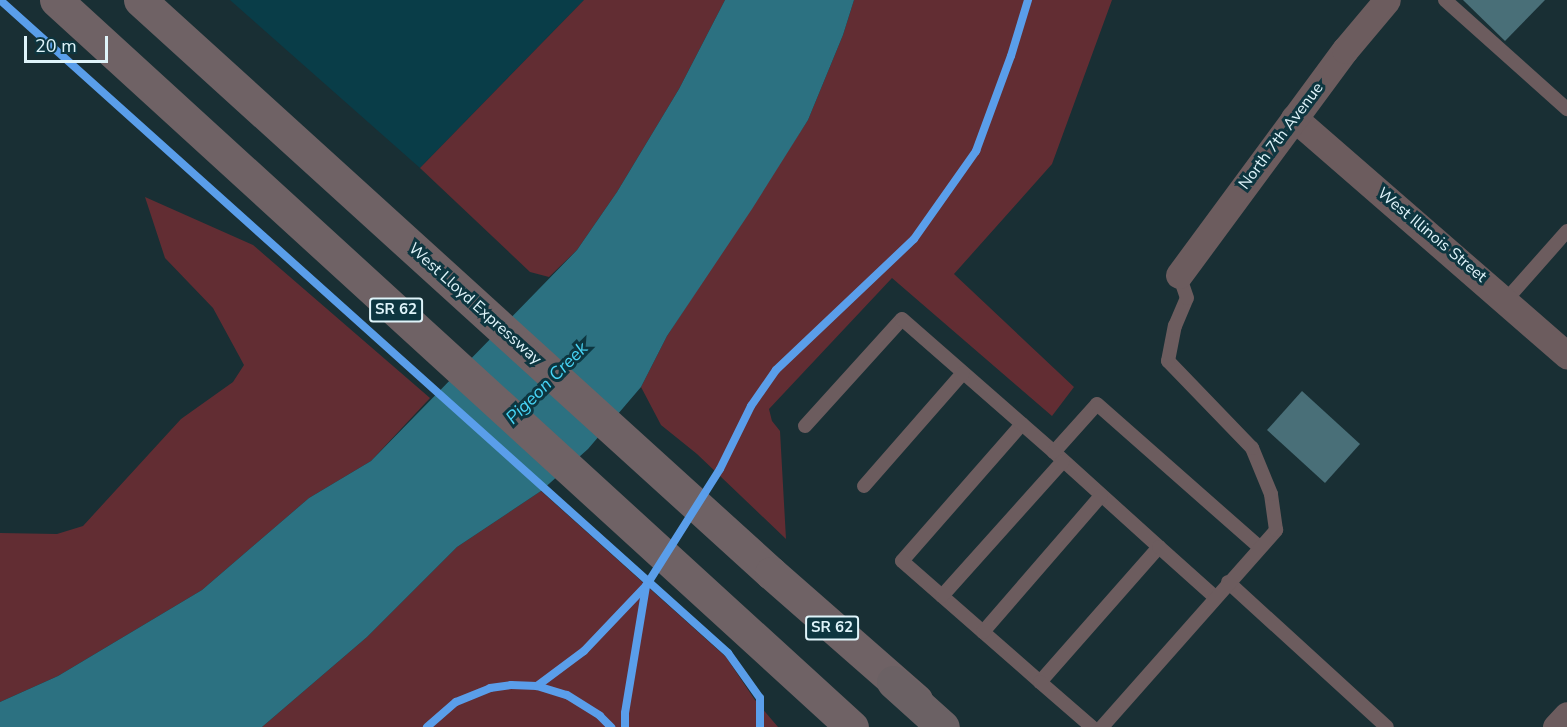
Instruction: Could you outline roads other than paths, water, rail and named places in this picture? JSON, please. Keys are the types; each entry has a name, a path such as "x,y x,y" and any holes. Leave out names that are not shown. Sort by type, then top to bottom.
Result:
{"highway":[{"name":"SR 62","path":"56,0 852,727"},
{"name":"West Lloyd Expressway","path":"140,0 771,573 944,727"},
{"path":"893,682 952,727"}],"street":[{"name":"North 7th Avenue","path":"1179,275 1345,50 1387,0"},
{"name":"West Illinois Street","path":"1294,118 1567,355"},
{"path":"1556,727 1567,715"}],"lane":[{"path":"1445,0 1566,104"},
{"path":"1506,300 1567,231"},
{"path":"1102,727 1276,530 1271,494 1252,448 1168,362 1175,326 1187,298 1179,275"},
{"path":"805,426 902,319 1215,597"},
{"path":"864,486 963,373"},
{"path":"942,596 1059,457 1097,404 1259,548"},
{"path":"1022,424 902,561 1092,727"},
{"path":"983,632 1101,496"},
{"path":"1040,682 1159,547"},
{"path":"1228,582 1387,727"}],"water":[{"name":"Pigeon Creek","path":"725,0 854,0 843,35 808,120 667,336 641,387 588,449 541,491 457,547 367,637 262,727 0,727 0,702 58,676 202,590 309,498 371,461 577,250 617,192 679,89"}]}
